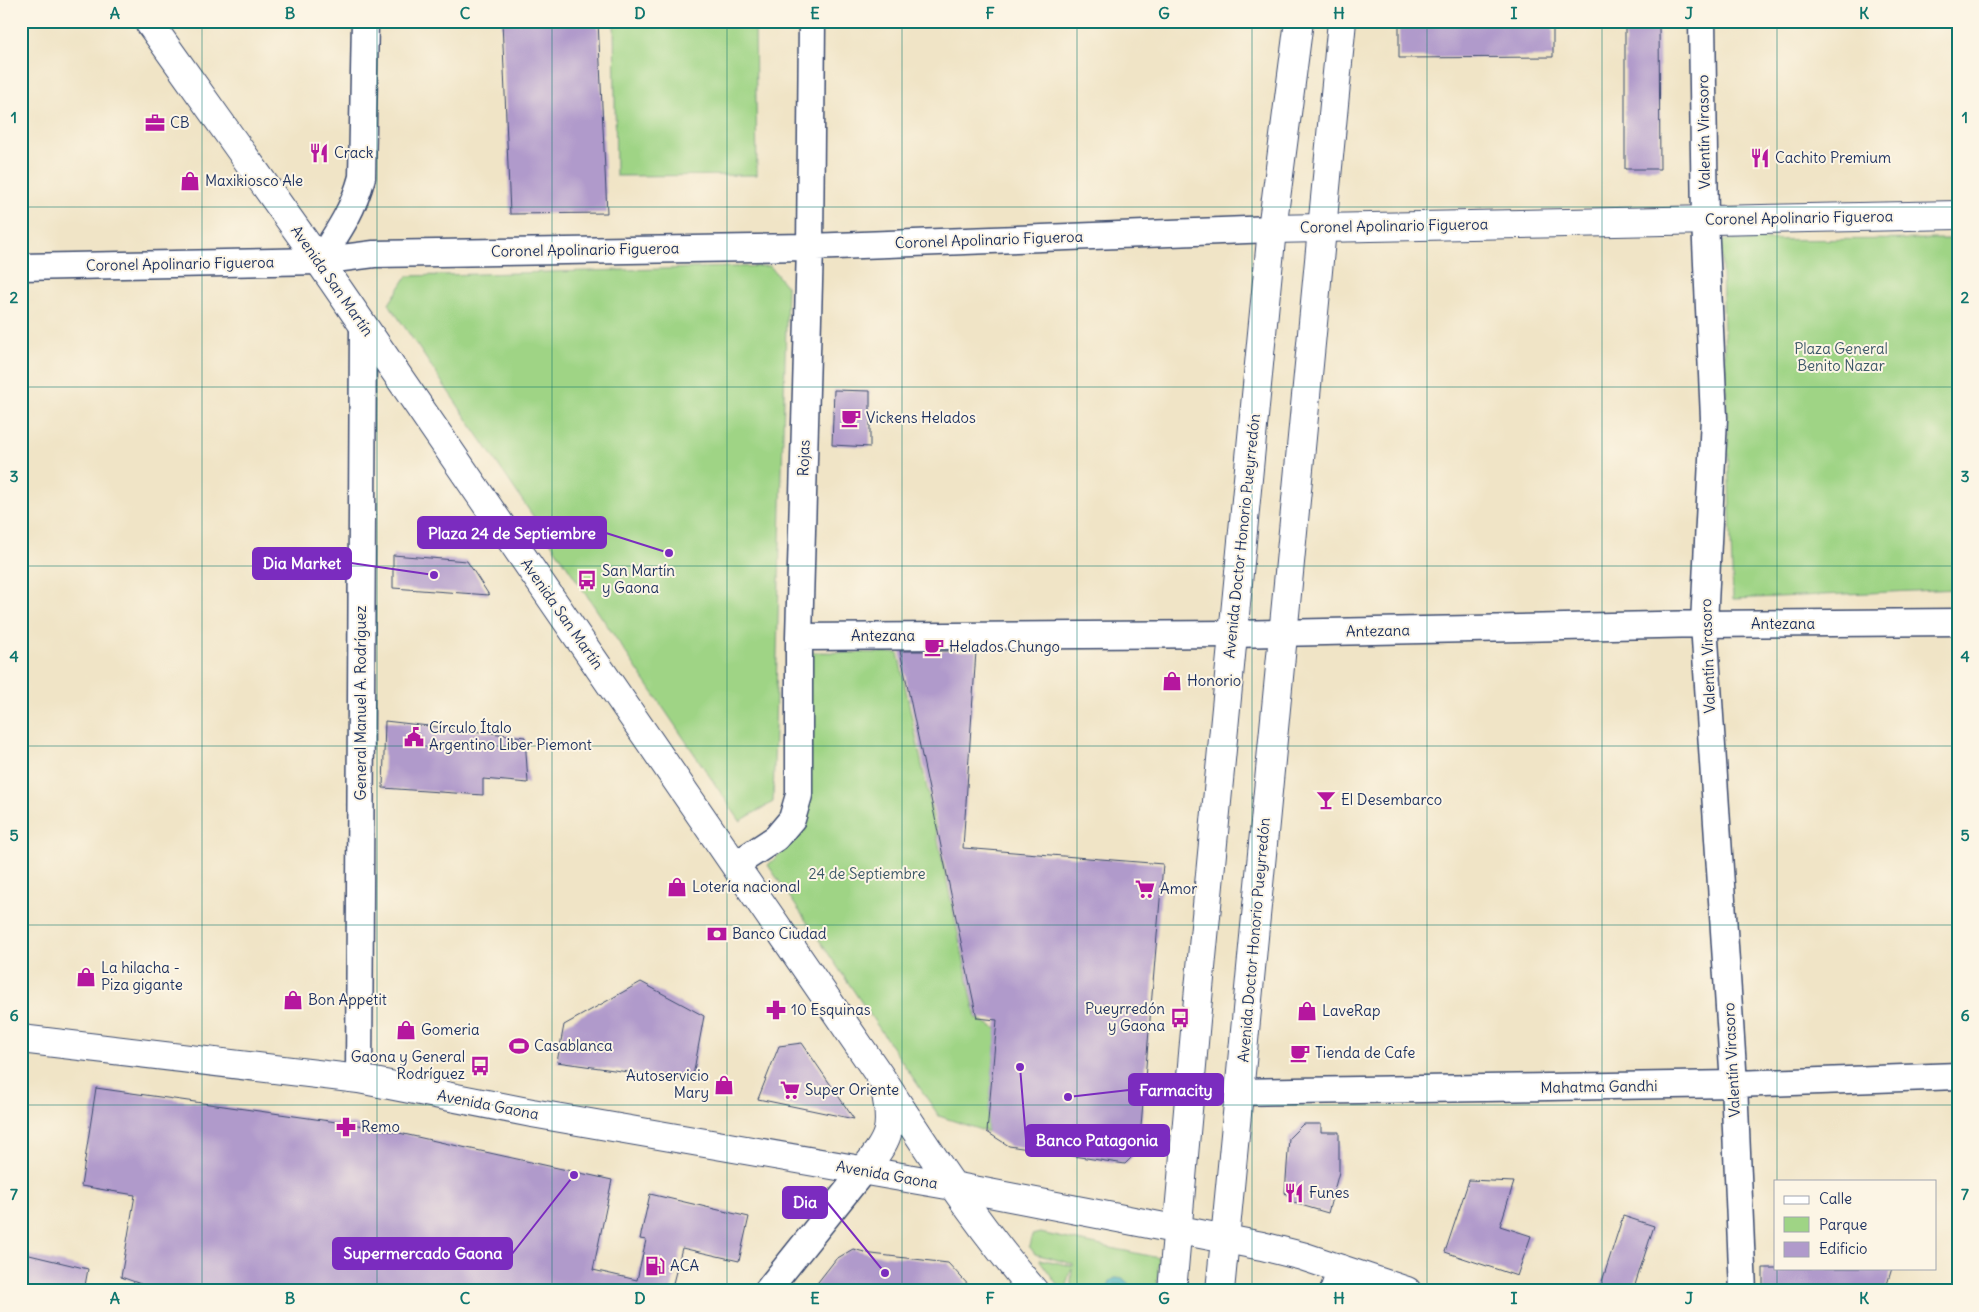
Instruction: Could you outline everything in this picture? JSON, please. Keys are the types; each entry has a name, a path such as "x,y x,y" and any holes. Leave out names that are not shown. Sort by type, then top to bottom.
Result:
{"main road":[{"name":"Avenida San Martín","path":"148,21 364,326 882,1079 953,1186"},
{"name":"Avenida Doctor Honorio Pueyrredón","path":"1172,1291 1232,634 1272,229 1299,21"},
{"name":"Avenida Doctor Honorio Pueyrredón","path":"1220,1291 1342,21"},
{"name":"Coronel Apolinario Figueroa","path":"1272,229 1958,215"},
{"name":"Avenida Gaona","path":"21,1039 359,1079 532,1114 953,1186 1225,1238 1302,1256 1338,1280 1407,1291"},
{"path":"863,1171 883,1144 890,1124 890,1114 882,1079"},
{"name":"Avenida Gaona","path":"953,1186 1004,1255 1034,1291"}],"street":[{"path":"318,261 348,216 357,196 362,177 365,21"},
{"name":"Rojas","path":"735,865 776,838 792,819 799,795 799,637 810,248 812,21"},
{"name":"Valentín Virasoro","path":"1702,21 1705,220 1714,418 1704,624 1734,1084 1743,1291"},
{"name":"Coronel Apolinario Figueroa","path":"21,267 318,261 374,254 686,248 810,248 1272,229"},
{"name":"General Manuel A. Rodríguez","path":"359,1079 364,326"},
{"name":"Antezana","path":"799,637 1232,634 1704,624 1958,622"},
{"name":"Mahatma Gandhi","path":"1240,1092 1734,1084 1958,1076"},
{"path":"767,1291 863,1171"}],"green space":[{"path":"614,21 755,21 757,175 616,176"},
{"name":"Plaza General Benito Nazar","path":"1958,239 1958,589 1733,599 1721,240"},
{"path":"770,266 787,287 773,802 740,821 389,304 407,276"},
{"name":"24 de Septiembre","path":"811,652 898,653 976,1018 997,1029 987,1132 939,1116 768,865 801,834"},
{"path":"1040,1233 1159,1258 1157,1291 1074,1291 1071,1283 1072,1268 1068,1279 1069,1291 1062,1291 1039,1259 1073,1266 1073,1264 1035,1254 1029,1246 1032,1235"}],"water":[{"path":"1115,1278 1126,1281 1130,1291 1123,1291 1124,1286 1115,1284 1113,1291 1106,1291 1110,1281"}],"building":[{"path":"502,21 598,21 607,213 510,214"},
{"path":"1399,21 1553,21 1553,57 1399,58"},
{"path":"1625,21 1659,21 1660,169 1625,169"},
{"name":"Vickens Helados","path":"834,390 870,391 870,447 832,445"},
{"path":"393,555 467,561 489,595 393,588"},
{"path":"900,651 976,651 963,848 1163,864 1139,1150 1125,1164 1009,1146 987,1132 997,1020 977,1018"},
{"path":"385,721 525,737 528,783 483,779 483,795 383,788"},
{"path":"641,982 704,1016 692,1081 557,1062 564,1025"},
{"path":"802,1043 854,1119 758,1099 779,1046"},
{"path":"96,1088 372,1127 612,1180 593,1270 637,1280 646,1240 640,1239 650,1194 749,1217 739,1261 682,1248 671,1291 140,1291 141,1284 121,1277 135,1195 81,1186"},
{"path":"1303,1124 1321,1124 1321,1132 1339,1132 1339,1172 1328,1213 1294,1203 1285,1193 1289,1138"},
{"path":"1469,1180 1514,1182 1500,1226 1531,1236 1517,1276 1445,1252"},
{"path":"1623,1216 1654,1226 1633,1291 1599,1291"},
{"path":"853,1249 872,1254 948,1263 974,1291 811,1291 836,1259"},
{"path":"21,1253 88,1269 84,1291 21,1291"},
{"path":"1763,1268 1774,1268 1774,1270 1891,1270 1885,1291 1763,1291"}],"place":[{"name":"CB","path":"155,123"},
{"name":"Crack","path":"319,153"},
{"name":"Cachito Premium","path":"1760,158"},
{"name":"Maxikiosco Ale","path":"190,181"},
{"name":"Vickens Helados","path":"851,418"},
{"name":"Plaza 24 de Septiembre","path":"669,553"},
{"name":"Dia Market","path":"434,575"},
{"name":"San Martín y Gaona","path":"587,580"},
{"name":"Helados Chungo","path":"934,647"},
{"name":"Honorio","path":"1172,681"},
{"name":"Círculo Ítalo Argentino Liber Piemont","path":"414,737"},
{"name":"El Desembarco","path":"1326,800"},
{"name":"Lotería nacional","path":"677,887"},
{"name":"Amor","path":"1145,889"},
{"name":"Banco Ciudad","path":"717,934"},
{"name":"La hilacha - Piza gigante","path":"86,977"},
{"name":"Bon Appetit","path":"293,1000"},
{"name":"10 Esquinas","path":"776,1010"},
{"name":"LaveRap","path":"1307,1011"},
{"name":"Pueyrredón y Gaona","path":"1180,1018"},
{"name":"Gomeria","path":"406,1030"},
{"name":"Casablanca","path":"519,1046"},
{"name":"Tienda de Cafe","path":"1300,1053"},
{"name":"Gaona y General Rodríguez","path":"480,1066"},
{"name":"Banco Patagonia","path":"1020,1067"},
{"name":"Autoservicio Mary","path":"724,1085"},
{"name":"Super Oriente","path":"790,1090"},
{"name":"Farmacity","path":"1068,1097"},
{"name":"Remo","path":"346,1127"},
{"name":"Supermercado Gaona","path":"574,1175"},
{"name":"Funes","path":"1294,1193"},
{"name":"ACA","path":"655,1266"},
{"name":"Dia","path":"885,1273"}]}
